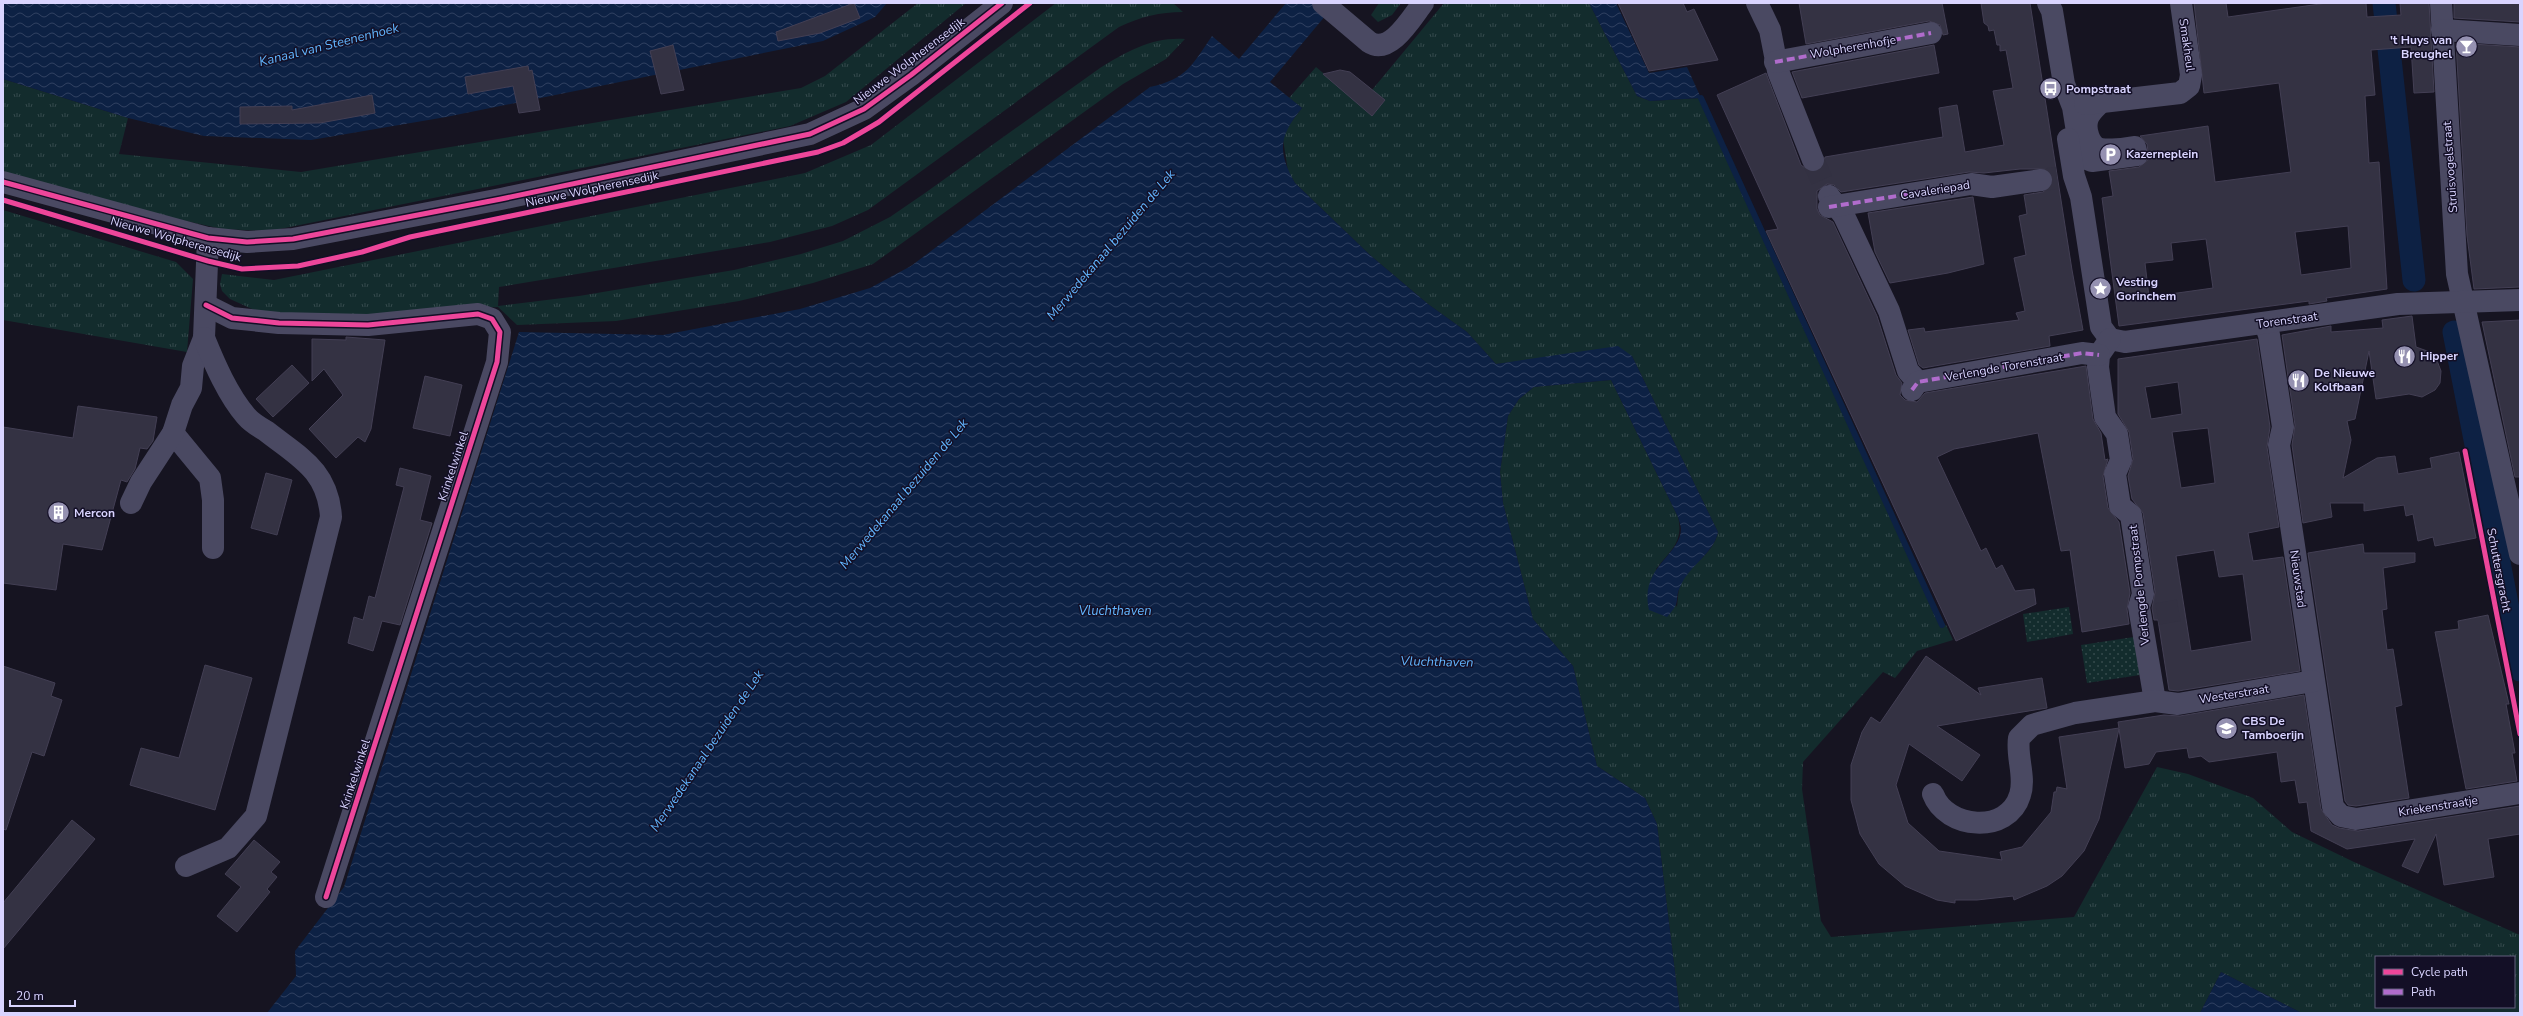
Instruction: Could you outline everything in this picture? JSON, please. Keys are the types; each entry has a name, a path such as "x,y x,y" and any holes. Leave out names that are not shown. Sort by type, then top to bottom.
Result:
{"street":[{"name":"Nieuwe Wolpherensedijk","path":"3,182 208,238 247,242 293,239 501,199 810,134 864,109 911,75 1002,3"},
{"path":"1328,7 1369,42 1382,45 1394,38 1423,3"},
{"path":"1757,3 1770,30 1775,62 1813,160"},
{"path":"2048,3 2052,11 2064,84 2064,106 2057,178 2080,197 2104,347"},
{"name":"Smakheul","path":"2100,103 2180,93 2189,86 2191,75 2181,3"},
{"name":"Struisvogelstraat","path":"2440,3 2457,274 2464,303"},
{"path":"2442,30 2520,35"},
{"name":"Wolpherenhofje","path":"1775,62 1931,33"},
{"path":"2064,84 2082,104 2100,103"},
{"path":"2064,84 2072,107 2080,150 2087,159 2107,159 2137,155 2135,147 2106,150 2096,148 2092,144 2087,131 2087,119 2100,103"},
{"name":"Cavaleriepad","path":"1915,386 1908,371 1889,311 1844,216 1831,202 1971,184 1992,187 2057,178"},
{"path":"131,503 141,482 174,433 182,405 191,388 193,366 204,338 208,238"},
{"name":"Torenstraat","path":"2104,347 2125,342 2265,324 2398,304 2520,300"},
{"name":"Schuttersgracht","path":"2464,303 2520,554"},
{"name":"Krinkelwinkel","path":"206,305 232,318 287,323 368,326 478,314 492,319 500,332 497,362 326,897"},
{"name":"Nieuwstad","path":"2265,324 2269,335 2283,427 2279,445 2333,807 2341,816 2356,819"},
{"path":"186,866 228,848 256,816 331,517 328,498 320,477 305,460 247,417 231,394 204,338"},
{"name":"Verlengde Torenstraat","path":"1915,386 2082,353 2104,347"},
{"name":"Verlengde Pompstraat","path":"2104,347 2098,367 2106,417 2117,434 2121,460 2115,474 2120,506 2131,515 2143,594 2139,607 2149,615 2155,701"},
{"path":"174,433 210,478 213,500 213,548"},
{"name":"Westerstraat","path":"1933,794 1939,805 1955,818 1972,822 1996,820 2012,808 2020,796 2021,779 2018,742 2025,729 2032,725 2075,713 2155,701 2178,704 2313,681"},
{"name":"Kriekenstraatje","path":"2356,819 2520,793"}],"green space":[{"path":"918,3 966,3 846,102 790,126 270,231 222,229 75,196 3,174 3,79 128,118 119,154 301,172 801,88 825,76"},
{"path":"1056,3 1173,3 1183,12 1150,16 1135,20 1119,27 868,210 832,226 770,242 499,287 498,306 579,296 734,270 801,254 843,241 890,217 1110,62 1141,46 1162,40 1185,39 1166,59 1123,84 873,264 813,283 739,301 616,321 517,325 498,307 297,319 261,313 230,299 222,291 220,284 222,274 274,280 805,173 871,145"},
{"path":"1379,3 1401,3 1392,15 1378,22 1371,15"},
{"path":"1444,3 1589,3 1637,96 1650,101 1701,98 1726,158 1941,626 1946,625 1953,640 1917,651 1895,678 1883,672 1803,762 1802,789 1821,921 1831,937 2074,917 2157,767 2188,774 2253,798 2292,832 2354,862 2520,935 2520,1013 2302,1013 2221,972 2200,1013 1680,1013 1657,824 1645,798 1597,766 1573,666 1533,619 1503,503 1500,472 1508,416 1519,399 1534,387 1611,380 1678,517 1679,533 1677,540 1671,551 1656,569 1677,607 1680,585 1689,571 1712,547 1718,532 1632,356 1529,360 1496,364 1467,332 1428,304 1370,255 1295,183 1288,171 1283,139 1285,130 1302,108 1289,98 1316,67 1373,115 1385,100 1372,90"},
{"path":"3,210 176,262 193,279 187,352 3,320"},
{"path":"2069,607 2073,634 2027,642 2023,614"},
{"path":"2134,637 2140,675 2087,683 2081,645"}],"water":[{"name":"Kanaal van Steenenhoek","path":"3,3 887,3 875,17 823,41 446,117 311,140 204,136 128,118 3,79"},
{"name":"Vluchthaven","path":"1286,3 1336,3 1270,82 1302,108 1289,127 1283,144 1285,162 1295,183 1370,255 1428,304 1467,332 1496,364 1618,346 1632,356 1718,532 1716,539 1707,553 1685,578 1679,590 1675,607 1667,617 1649,610 1648,595 1650,583 1661,563 1675,547 1681,528 1678,517 1611,380 1534,387 1519,399 1508,416 1500,472 1503,503 1533,619 1573,666 1597,766 1645,798 1657,824 1680,1013 267,1013 296,976 295,951 344,887 519,332 663,335 800,309 870,288 911,266 1150,87 1162,84 1181,75 1193,63 1212,36 1239,59"},
{"path":"1589,3 1616,3 1649,73 1687,67 1701,98 1650,101 1637,96"},
{"path":"2221,972 2302,1013 2200,1013"}],"building":[{"path":"854,3 860,18 820,33 778,41 776,32"},
{"path":"1618,3 1683,3 1687,12 1694,9 1718,60 1649,71"},
{"path":"1799,3 1942,3 1948,34 1943,35 1940,25 1929,21 1806,44"},
{"path":"1981,3 2030,3 2072,270 2083,330 2049,336 2050,346 1923,368 1919,365 1908,330 1924,328 1925,332 2019,320 2016,313 2025,311 2014,258 2026,255 2019,216 2027,214 2024,195 2043,192 2052,185 2053,178 2046,169 2020,169 1984,173 1969,172 1841,192 1834,185 1827,184 1817,191 1817,209 1820,215 1833,222 1877,316 1896,375 1902,383 1900,395 1905,400 1917,402 1925,393 2086,366 2093,419 2101,433 2105,460 2108,459 2103,476 2108,508 2119,522 2130,593 2127,609 2129,624 2082,632 2070,550 2061,551 2038,433 1954,449 1937,457 1981,551 1986,548 1996,569 2002,565 2015,591 2034,589 2036,604 1956,641 1766,231 1778,229 1717,95 1766,73 1801,165 1811,172 1822,168 1825,157 1943,137 1939,108 1957,105 1965,152 2004,145 1993,91 2013,88 2006,50 2000,51 2000,45 1997,45 1994,30 1989,31 1988,26 1984,23"},
{"path":"2194,3 2226,3 2228,17 2327,3 2366,3 2367,17 2401,15 2400,3 2429,3 2434,92 2414,93 2411,47 2371,50 2375,95 2365,96 2369,163 2379,162 2387,289 2326,298 2327,301 2309,304 2309,301 2119,326 2102,198 2113,196 2109,171 2139,167 2149,159 2147,144 2140,136 2208,126 2215,182 2291,172 2279,83 2204,93","holes":["2348,226 2351,268 2301,275 2295,232","2206,239 2213,288 2149,297 2145,263 2173,260 2171,243"]},
{"path":"2454,3 2520,3 2520,22 2454,18"},
{"path":"2456,43 2520,47 2520,287 2474,289 2467,236"},
{"path":"673,45 684,90 661,94 650,51"},
{"path":"1934,45 1939,73 1802,98 1792,72"},
{"path":"528,66 529,71 532,70 540,110 519,113 513,86 468,94 465,77"},
{"path":"1340,70 1350,72 1385,100 1372,116 1323,74"},
{"path":"372,95 375,113 320,123 240,124 240,107 292,106 292,110"},
{"path":"1973,197 1984,264 1948,273 1890,283 1875,252 1868,213"},
{"path":"2412,316 2416,347 2430,352 2436,358 2441,371 2440,383 2435,390 2422,397 2409,394 2376,399 2369,351 2355,419 2347,421 2351,440 2343,478 2377,458 2395,456 2398,474 2432,468 2430,458 2459,452 2476,538 2435,546 2433,537 2418,541 2413,514 2406,516 2404,505 2364,511 2364,503 2330,503 2332,517 2303,523 2292,445 2295,425 2282,335 2331,326 2331,332 2383,328 2382,320"},
{"path":"2520,320 2520,477 2515,477 2482,322"},
{"path":"346,337 385,340 371,429 365,442 358,437 336,458 309,429 343,395 324,369 312,381 312,339 346,340"},
{"path":"2257,339 2270,427 2267,447 2279,527 2248,533 2253,561 2283,557 2300,671 2178,691 2169,690 2158,620 2154,620 2152,608 2155,592 2143,513 2132,499 2128,476 2133,459 2129,432 2118,414 2118,359","holes":["2178,382 2182,414 2151,419 2145,387","2208,428 2215,483 2181,488 2172,432","2214,550 2219,577 2243,574 2252,641 2191,651 2176,556"]},
{"path":"292,365 309,383 273,417 256,399"},
{"path":"425,376 462,385 450,436 413,428"},
{"name":"Mercon","path":"78,406 157,417 153,441 147,449 140,448 135,469 127,482 121,480 102,550 63,544 56,590 3,583 3,427 73,438"},
{"path":"400,468 431,476 420,520 432,523 400,625 382,621 373,651 348,643 354,617 363,620 369,596 375,598 404,487 396,485"},
{"path":"266,473 292,480 277,535 251,528"},
{"path":"2363,544 2364,553 2415,553 2415,562 2383,568 2387,609 2382,610 2387,650 2393,649 2402,705 2395,707 2409,798 2356,806 2348,805 2345,801 2308,553"},
{"path":"2488,615 2509,704 2506,704 2515,753 2512,753 2517,781 2466,789 2435,632 2459,629 2458,621"},
{"path":"1926,656 1981,695 1978,688 2042,678 2047,708 1937,726 1980,755 1962,781 1909,744 1896,785 1908,823 1939,851 2002,860 2000,852 2022,847 2051,812 2054,792 2056,792 2057,787 2067,789 2059,737 2119,728 2118,722 2164,715 2180,716 2304,695 2321,809 2332,825 2339,828 2358,831 2520,806 2520,834 2488,839 2494,877 2444,885 2436,834 2418,873 2402,866 2415,839 2347,849 2311,831 2307,802 2299,803 2295,780 2281,782 2277,752 2209,762 2201,756 2189,758 2187,748 2156,752 2149,764 2125,768 2119,729 2099,819 2084,851 2062,876 2047,886 2014,900 2013,896 1977,900 1955,900 1955,903 1937,900 1905,886 1879,864 1860,834 1851,800 1851,765 1862,732 1871,717 1880,723"},
{"path":"205,665 252,678 215,810 130,785 141,748 179,758"},
{"path":"3,666 55,683 51,696 62,700 44,756 32,752 6,830 3,829"},
{"path":"72,820 95,839 3,949 3,903"},
{"path":"254,840 280,862 271,872 277,877 267,889 270,892 237,932 217,916 241,887 225,874"}],"waterway":[{"path":"2384,3 2414,280"},
{"path":"1701,98 1942,625"},
{"path":"2454,332 2520,670"}],"tunnel":[{"path":"1813,160 1828,194"},
{"path":"2041,180 2057,178"},
{"path":"2157,614 2186,609"}],"marked path":[{"path":"1775,62 1931,33"},
{"path":"1829,207 1971,184"},
{"path":"1912,390 1918,382 2082,353 2099,355"}],"cycle path":[{"path":"3,182 208,238 247,242 293,239 501,199 810,134 864,109 911,75 1002,3"},
{"path":"3,200 208,261 242,269 298,266 362,252 410,237 818,152 843,143 879,122 1030,3"},
{"path":"206,305 232,318 279,323 368,325 478,314 492,319 500,332 497,362 326,897"},
{"path":"2465,451 2520,734"}],"place":[{"name":"'t Huys van Breughel","path":"2467,47"},
{"name":"Pompstraat","path":"2051,89"},
{"name":"Kazerneplein","path":"2111,154"},
{"name":"Vesting Gorinchem","path":"2100,289"},
{"name":"Hipper","path":"2404,356"},
{"name":"De Nieuwe Kolfbaan","path":"2299,380"},
{"name":"Mercon","path":"58,513"},
{"name":"CBS De Tamboerijn","path":"2226,728"}],"water label":[{"name":"Merwedekanaal bezuiden de Lek","path":"1111,245"},
{"name":"Merwedekanaal bezuiden de Lek","path":"904,494"},
{"name":"Merwedekanaal bezuiden de Lek","path":"707,751"}]}
